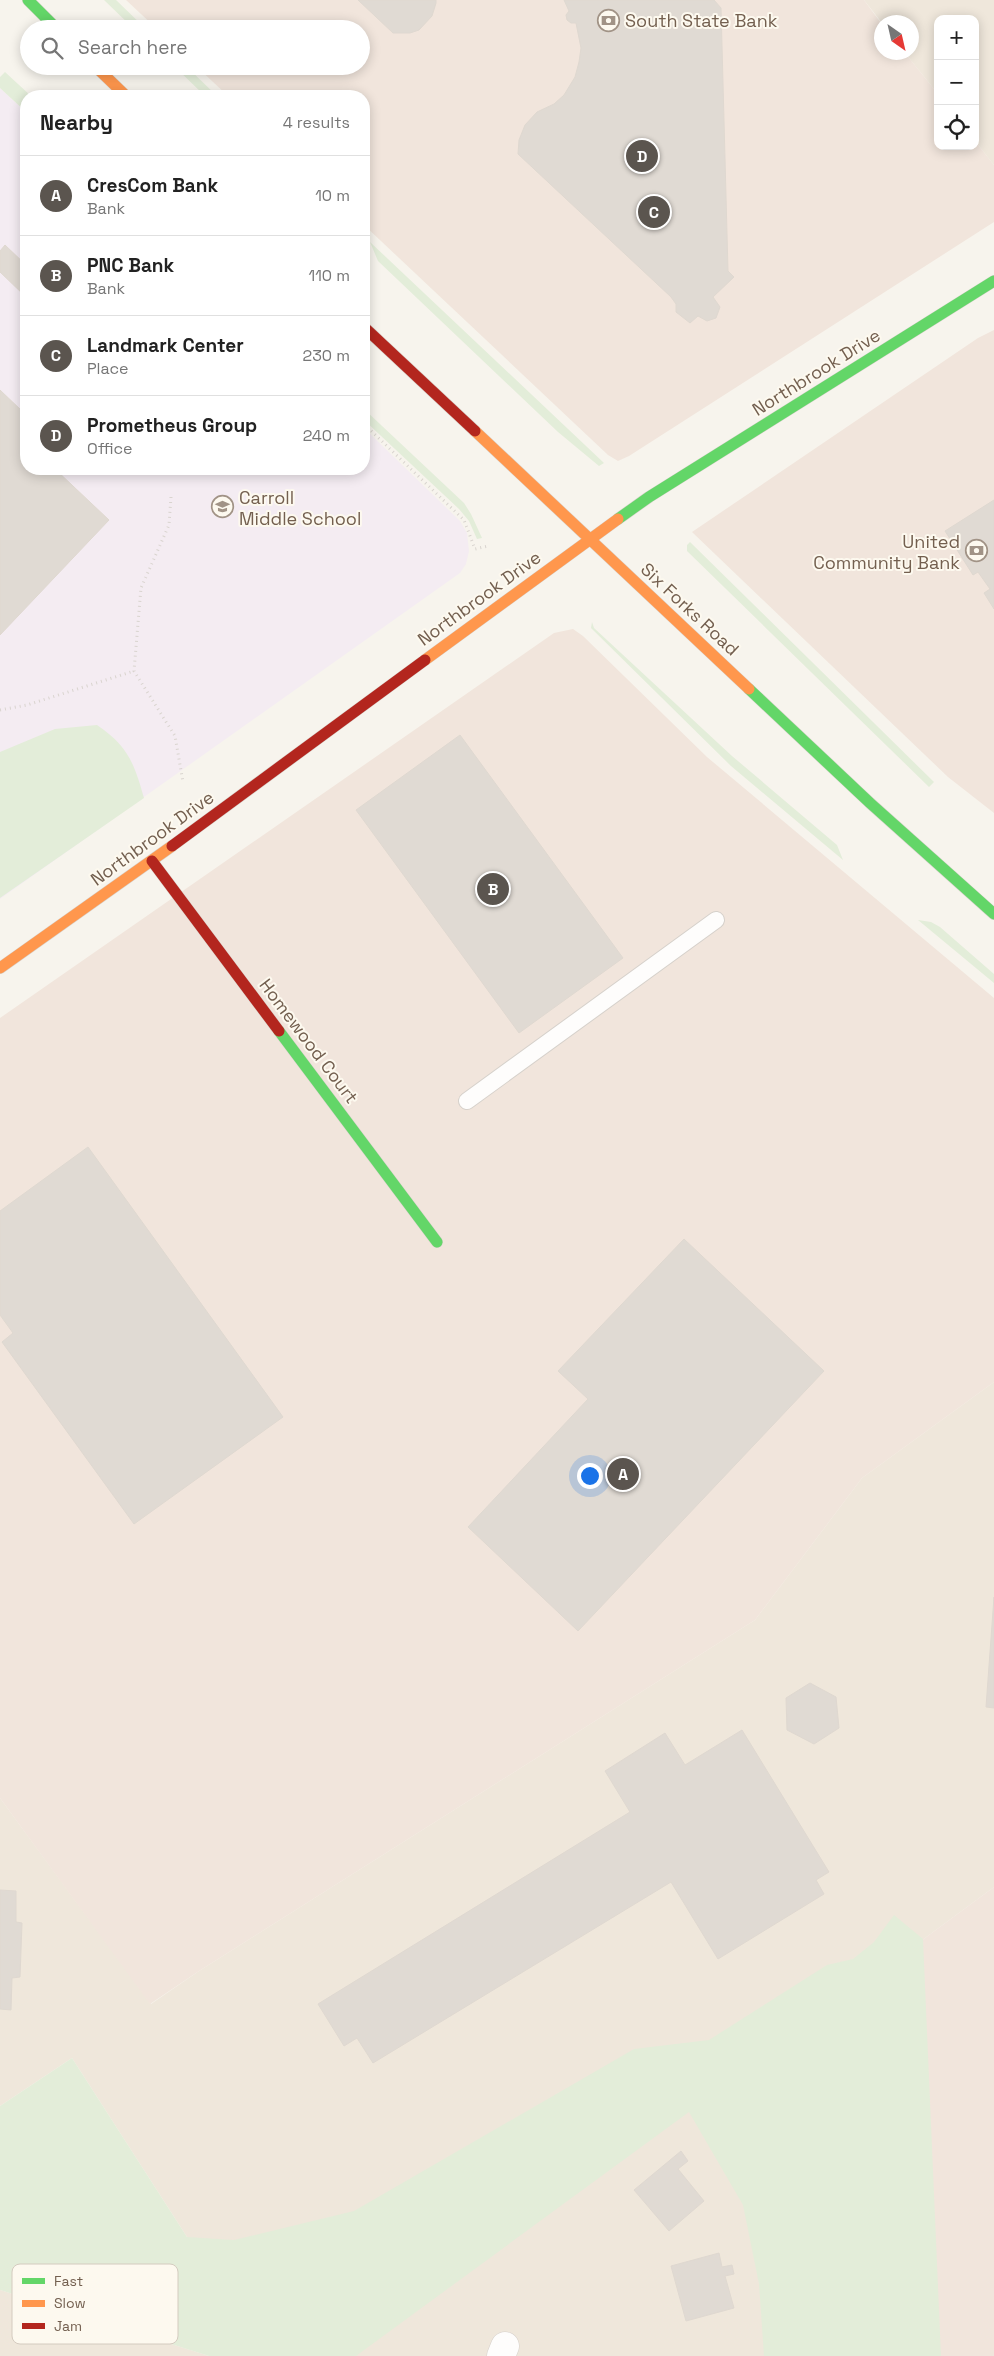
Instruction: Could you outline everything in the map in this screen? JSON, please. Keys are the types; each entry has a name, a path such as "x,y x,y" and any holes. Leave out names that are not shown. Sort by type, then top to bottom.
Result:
{"street":[{"path":"28,0 48,20"},
{"path":"104,75 120,90"},
{"name":"Northbrook Drive","path":"0,968 152,861 245,791 649,497 994,281"},
{"name":"Six Forks Road","path":"370,332 870,803 994,914"},
{"name":"Homewood Court","path":"152,861 437,1242"}],"lane":[{"path":"466,1101 716,920"}],"path":[{"path":"370,430 464,520 475,549 488,546"},
{"path":"171,497 169,525 141,588 134,672 175,736 183,782"},
{"path":"0,710 27,705 134,672"}],"shaded area":[{"path":"126,0 864,0 875,15 874,60 911,60 934,89 934,150 979,150 979,146 994,165 994,222 629,456 618,461 608,455 370,231 370,90 222,90 206,75 370,75 370,20 147,20"},
{"path":"864,0 994,0 994,165 979,146 979,15 934,15 934,89 911,60 919,60 919,15 876,15"},
{"name":"Carroll Middle School","path":"0,88 20,106 20,475 370,475 370,434 460,521 467,533 469,551 466,564 460,573 0,899"},
{"path":"994,330 994,813 948,777 692,532 978,338"},
{"path":"573,629 583,636 707,757 994,998 994,1382 862,1478 755,1620 199,1971 150,2004 0,1798 0,1018 554,633"},
{"path":"994,1382 994,1887 833,2006 848,2356 285,2356 187,2237 72,2058 0,2106 0,1798 151,2004 199,1971 755,1620 862,1478"},
{"path":"994,1887 994,2356 848,2356 833,2006"},
{"path":"0,2290 12,2294 12,2344 171,2344 209,2356 0,2356"}],"green space":[{"path":"104,0 116,0 137,20 125,20"},
{"path":"5,72 24,90 20,90 20,106 0,88 0,77"},
{"path":"183,75 195,75 211,90 199,90"},
{"path":"370,242 604,463 599,466 558,432 378,261"},
{"path":"370,415 464,503 482,538 477,539 469,521 459,509 370,426"},
{"path":"690,542 934,782 929,787 687,551 687,545"},
{"path":"592,622 594,628 732,756 837,845 843,860 731,766 591,628"},
{"path":"97,725 123,748 133,765 144,798 0,898 0,752 55,729"},
{"path":"918,920 931,922 940,927 994,974 994,983"},
{"path":"894,1915 923,1939 941,2356 764,2356 759,2284 743,2205 689,2112 356,2356 209,2356 171,2344 178,2344 178,2264 12,2264 12,2294 0,2290 0,2106 72,2058 187,2237 234,2240 354,2211 634,2049 709,2040 827,1965 853,1959 874,1942"}],"building":[{"path":"358,0 436,0 436,3 432,16 419,30 410,33 393,33"},
{"path":"564,0 714,0 721,8 728,271 734,277 713,297 720,307 716,318 707,321 698,316 690,323 676,312 676,304 671,297 518,154 519,140 525,125 537,112 554,104 564,95 575,77 581,48 576,23 571,23 567,20 566,15 569,11"},
{"path":"5,245 20,259 20,291 0,272 0,251"},
{"path":"0,390 20,409 20,475 61,475 109,520 0,635"},
{"name":"United Community Bank","path":"994,500 994,609 984,593 990,589 978,572 973,575 945,531"},
{"path":"460,735 623,958 519,1033 356,810"},
{"path":"88,1147 283,1417 134,1524 2,1342 13,1333 0,1315 0,1211"},
{"path":"684,1239 824,1371 578,1631 468,1527 588,1399 558,1371"},
{"path":"994,1597 994,1708 986,1707"},
{"path":"810,1683 836,1697 839,1728 814,1744 787,1730 786,1698"},
{"path":"742,1730 829,1872 816,1880 824,1894 718,1959 671,1882 373,2063 357,2038 344,2046 318,2004 630,1812 605,1771 665,1733 685,1765"},
{"path":"0,1890 16,1891 16,1922 22,1923 20,1977 12,1978 11,2010 0,2009"},
{"path":"681,2151 688,2161 678,2169 704,2201 669,2231 634,2190"},
{"path":"719,2253 722,2267 732,2265 734,2274 725,2276 734,2308 686,2321 671,2266"}],"traffic: fast":[{"path":"28,0 48,20"},
{"path":"618,519 649,497 994,281"},
{"path":"749,689 870,803 994,914"},
{"path":"279,1031 437,1242"}],"traffic: slow":[{"path":"104,75 120,90"},
{"path":"475,431 749,689"},
{"path":"425,660 618,519"},
{"path":"0,968 172,846"}],"traffic: jam":[{"path":"370,333 475,431"},
{"path":"172,846 425,660"},
{"path":"152,861 279,1031"}],"place":[{"name":"South State Bank","path":"609,20"},
{"name":"Prometheus Group","path":"642,156"},
{"name":"Landmark Center","path":"654,212"},
{"name":"Carroll Middle School","path":"223,507"},
{"name":"United Community Bank","path":"976,551"},
{"name":"PNC Bank","path":"493,889"},
{"name":"CresCom Bank","path":"623,1474"}]}
